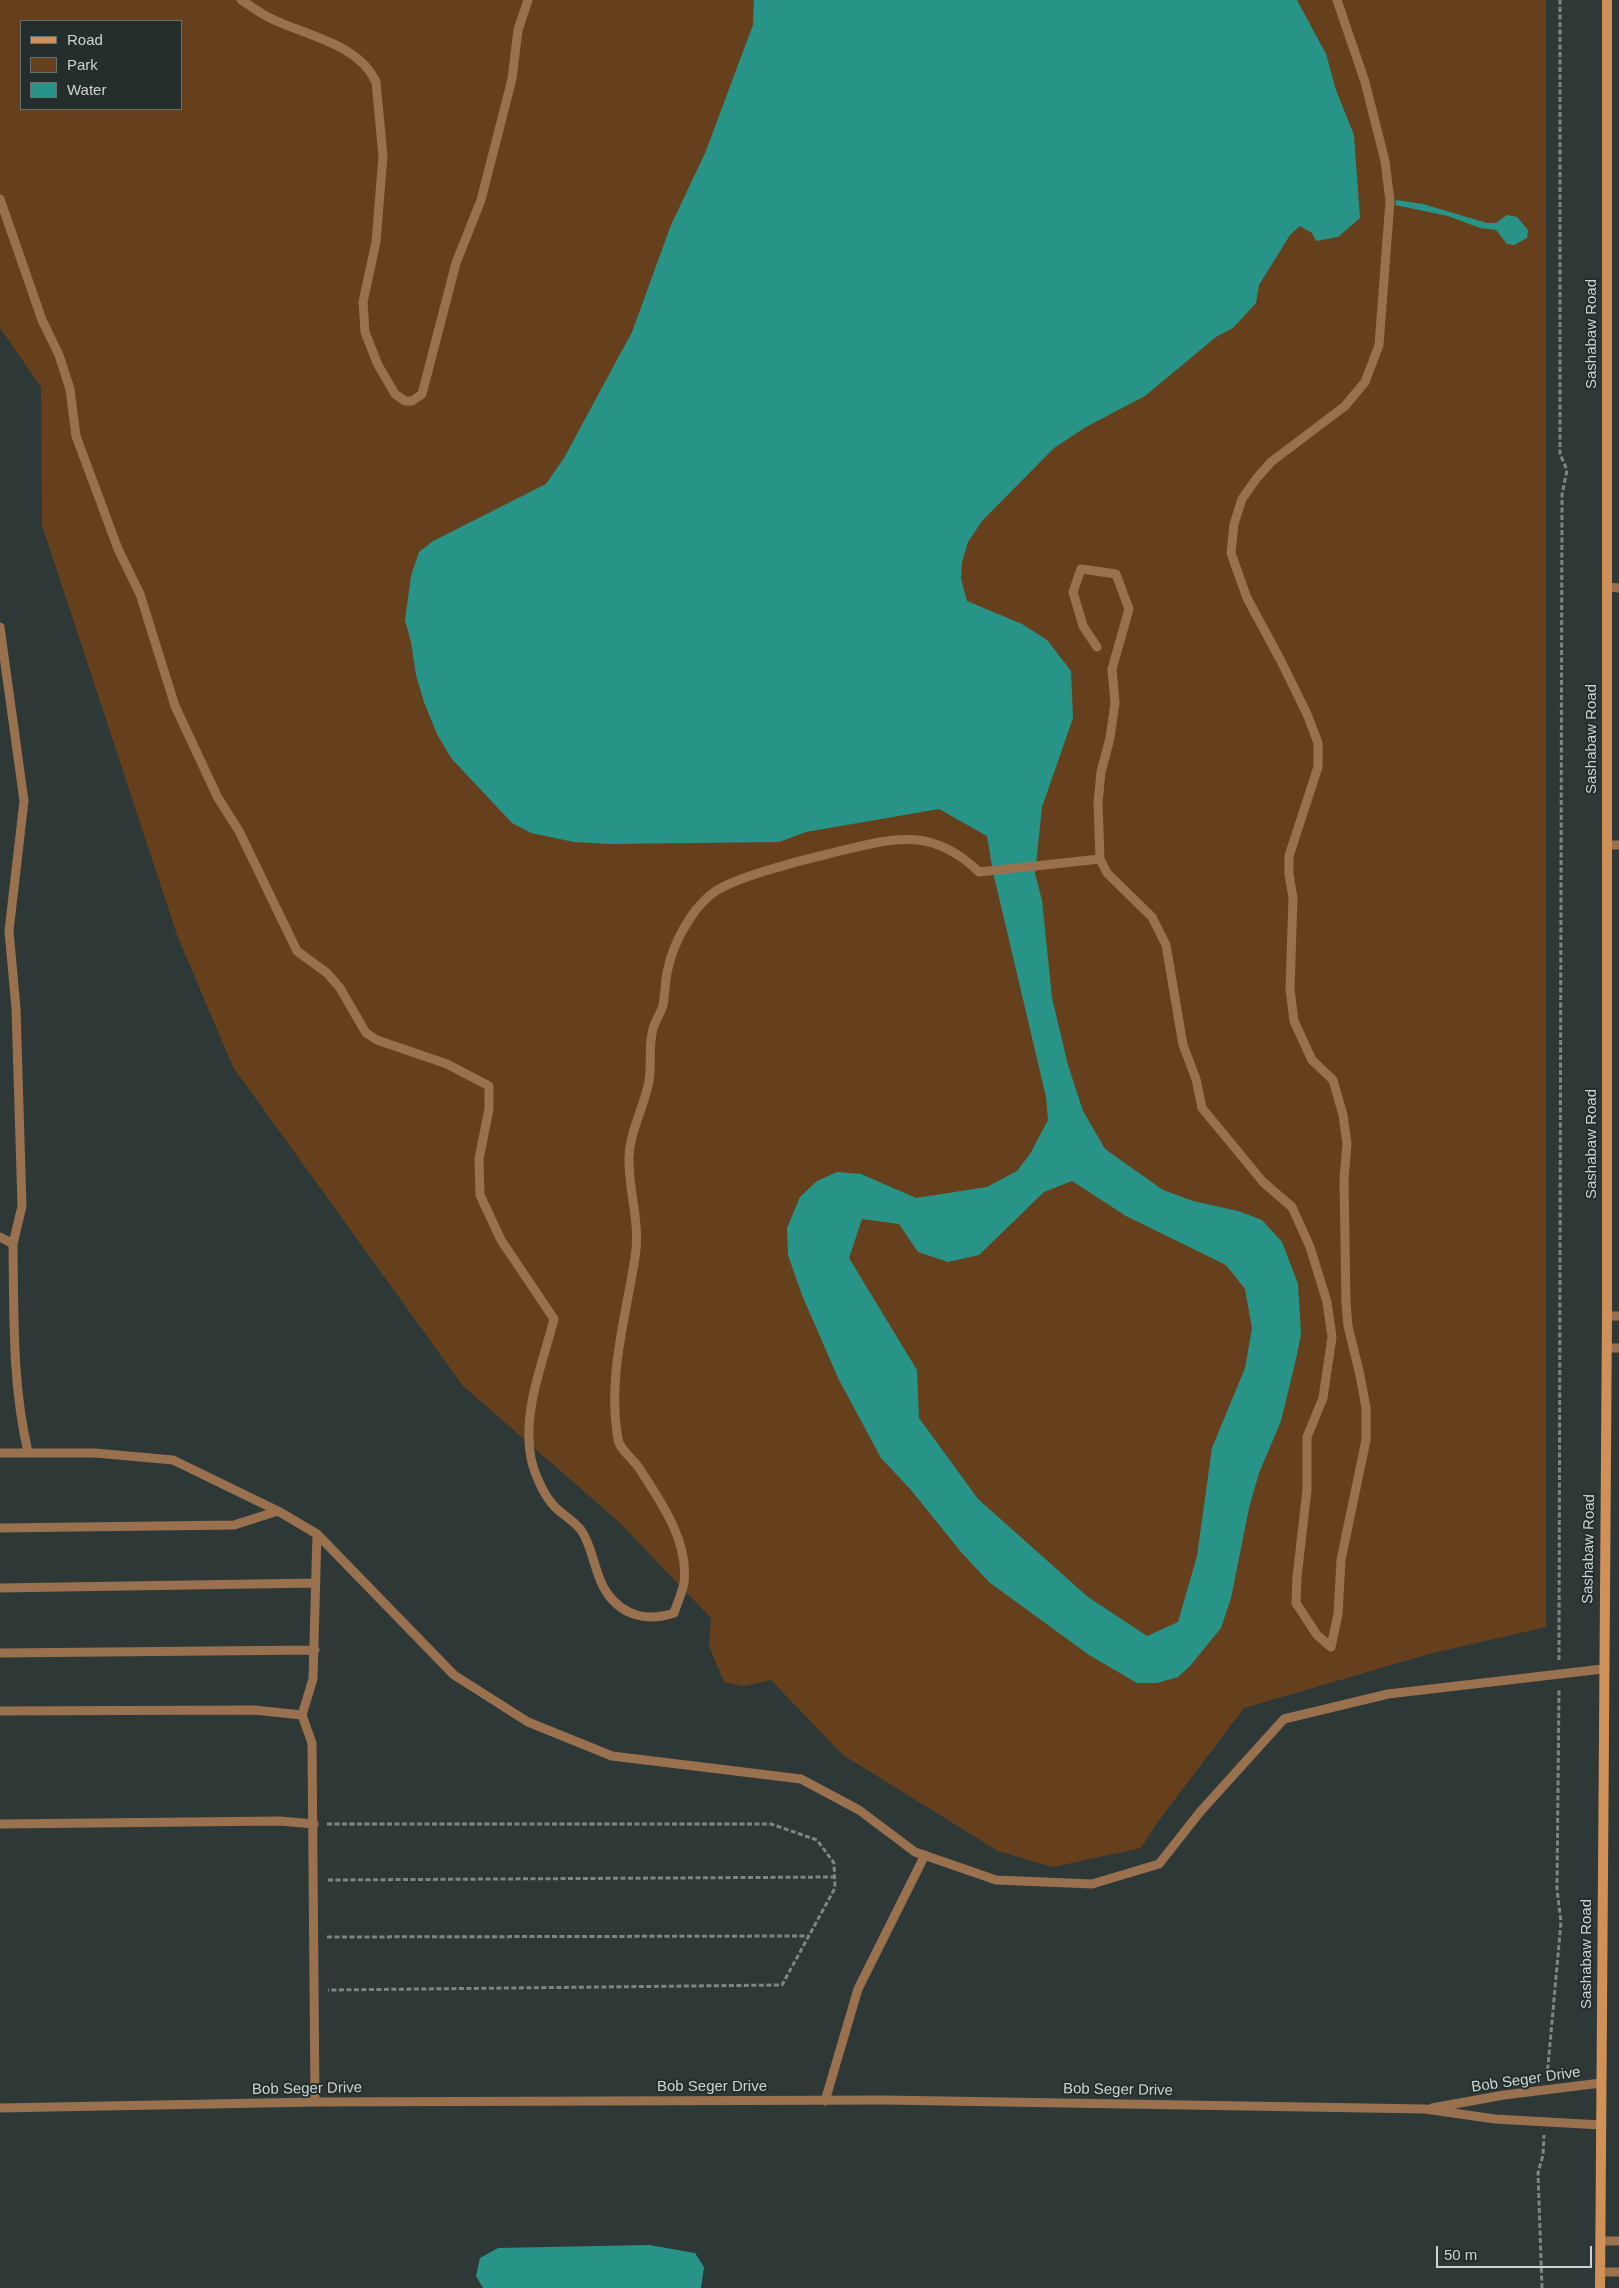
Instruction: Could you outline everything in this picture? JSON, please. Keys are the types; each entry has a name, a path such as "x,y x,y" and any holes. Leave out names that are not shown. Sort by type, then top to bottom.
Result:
{"main road":[{"name":"Sashabaw Road","path":"1600,2288 1603,1669 1607,1348 1607,0"}],"lane":[{"path":"241,0 270,18 351,53 371,72 376,82 383,156 376,242 363,302 365,332 378,365 395,394 405,401 412,401 422,394 456,263 481,200 512,79 518,30 528,0"},
{"path":"1097,648 1082,626 1073,592 1081,569 1116,574 1129,609 1112,669 1114,703 1110,738 1100,772 1098,803 1100,859 1106,873 1152,917 1166,945 1183,1045 1196,1079 1202,1108 1263,1182 1292,1207 1310,1247 1327,1302 1332,1337 1323,1398 1307,1437 1307,1490 1297,1577 1296,1603 1318,1635 1331,1648 1338,1614 1341,1560 1350,1506 1361,1470 1366,1440 1366,1424 1360,1375 1348,1326 1346,1303 1344,1179 1347,1144 1343,1115 1333,1080 1312,1060 1294,1021 1290,989 1293,898 1289,874 1289,856 1318,767 1318,743 1308,714 1247,598 1231,553 1234,524 1242,499 1256,479 1270,462 1345,406 1365,382 1379,345 1390,201 1385,160 1367,91 1338,0"},
{"path":"0,199 42,320 59,355 70,389 76,436 118,550 140,594 175,706 218,798 239,831 275,910 297,951 327,973 340,988 366,1033 377,1040 447,1064 489,1086 489,1109 479,1159 480,1195 501,1240 554,1319 534,1388 530,1413 530,1454 542,1487 554,1506 580,1530 607,1593 628,1614 659,1618 674,1613 684,1584 683,1553 673,1524 638,1466 618,1442 616,1398 617,1347 636,1254 634,1214 630,1189 629,1157 632,1129 649,1081 653,1029 663,1006 667,973 679,939 696,911 714,892 804,859 884,840 910,839 939,844 958,852 979,872 1100,859"},
{"path":"1607,588 1619,588"},
{"path":"0,627 24,801 8,931 16,1008 22,1206 13,1244 15,1332 20,1420 28,1452"},
{"path":"1607,845 1619,845"},
{"path":"0,1237 13,1244"},
{"path":"1607,1316 1619,1316"},
{"path":"1607,1348 1619,1348"},
{"path":"0,1453 95,1453 173,1460 278,1511 317,1534 454,1675 528,1722 612,1756 802,1779 860,1810 915,1852 996,1880 1092,1884 1159,1864 1200,1812 1284,1719 1388,1694 1603,1669"},
{"path":"0,1528 234,1525 278,1511"},
{"path":"315,2102 312,1743 302,1715 313,1678 317,1534"},
{"path":"0,1588 316,1583"},
{"path":"0,1653 315,1650"},
{"path":"0,1712 254,1710 302,1715"},
{"path":"0,1824 280,1821 314,1824"},
{"path":"825,2101 858,1989 925,1855"},
{"name":"Bob Seger Drive","path":"1425,2109 1504,2095 1601,2083"},
{"name":"Bob Seger Drive","path":"0,2108 315,2102 825,2101 1425,2109 1495,2119 1601,2124"},
{"path":"1600,2241 1619,2241"},
{"path":"1600,2272 1619,2272"}],"path":[{"path":"1547,2090 1561,1922 1557,1889 1562,495 1567,470 1560,454 1560,0"},
{"path":"314,1824 771,1824 816,1840 834,1863 835,1888 782,1985 315,1990"},
{"path":"314,1880 834,1877"},
{"path":"314,1937 809,1936"},
{"path":"1542,2288 1538,2172 1543,2155 1545,2122"}],"green space":[{"path":"0,0 1546,0 1546,1627 1429,1654 1244,1708 1157,1823 1141,1848 1053,1867 998,1851 843,1755 771,1680 744,1686 724,1682 709,1646 711,1618 618,1521 463,1386 233,1067 177,935 42,525 41,387 0,328"}],"water":[{"path":"754,0 1297,0 1326,54 1336,90 1354,135 1360,218 1338,237 1316,241 1312,233 1300,226 1290,235 1259,285 1256,303 1233,328 1216,337 1145,396 1086,427 1054,448 982,521 968,542 962,562 961,579 967,601 1022,624 1047,640 1071,671 1073,718 1042,807 1035,874 1042,900 1052,998 1068,1065 1083,1111 1105,1149 1163,1190 1193,1201 1238,1211 1262,1220 1282,1242 1298,1284 1301,1334 1296,1359 1281,1421 1259,1473 1249,1508 1231,1598 1221,1628 1190,1666 1178,1677 1157,1683 1137,1683 1089,1655 989,1582 961,1552 911,1490 881,1458 838,1378 802,1295 788,1255 787,1228 800,1197 817,1181 837,1172 861,1174 916,1198 987,1187 1017,1171 1030,1154 1048,1120 1046,1097 993,872 987,836 939,809 806,832 779,842 609,844 574,842 531,833 512,823 451,758 437,734 424,702 416,675 411,642 405,620 411,576 419,552 433,541 546,484 564,458 632,332 671,225 706,151 753,25","holes":["1072,1181 1126,1216 1226,1265 1245,1289 1252,1328 1245,1368 1212,1448 1197,1556 1178,1622 1147,1636 1088,1597 978,1499 919,1418 917,1370 849,1258 862,1219 899,1224 918,1252 948,1262 979,1255 1044,1192"]},
{"path":"1396,200 1423,204 1487,223 1496,223 1507,215 1517,217 1528,230 1527,238 1514,245 1507,244 1496,230 1480,228 1448,216 1395,205"},
{"path":"649,2245 695,2253 704,2267 701,2288 483,2288 476,2276 480,2258 498,2248"}]}
